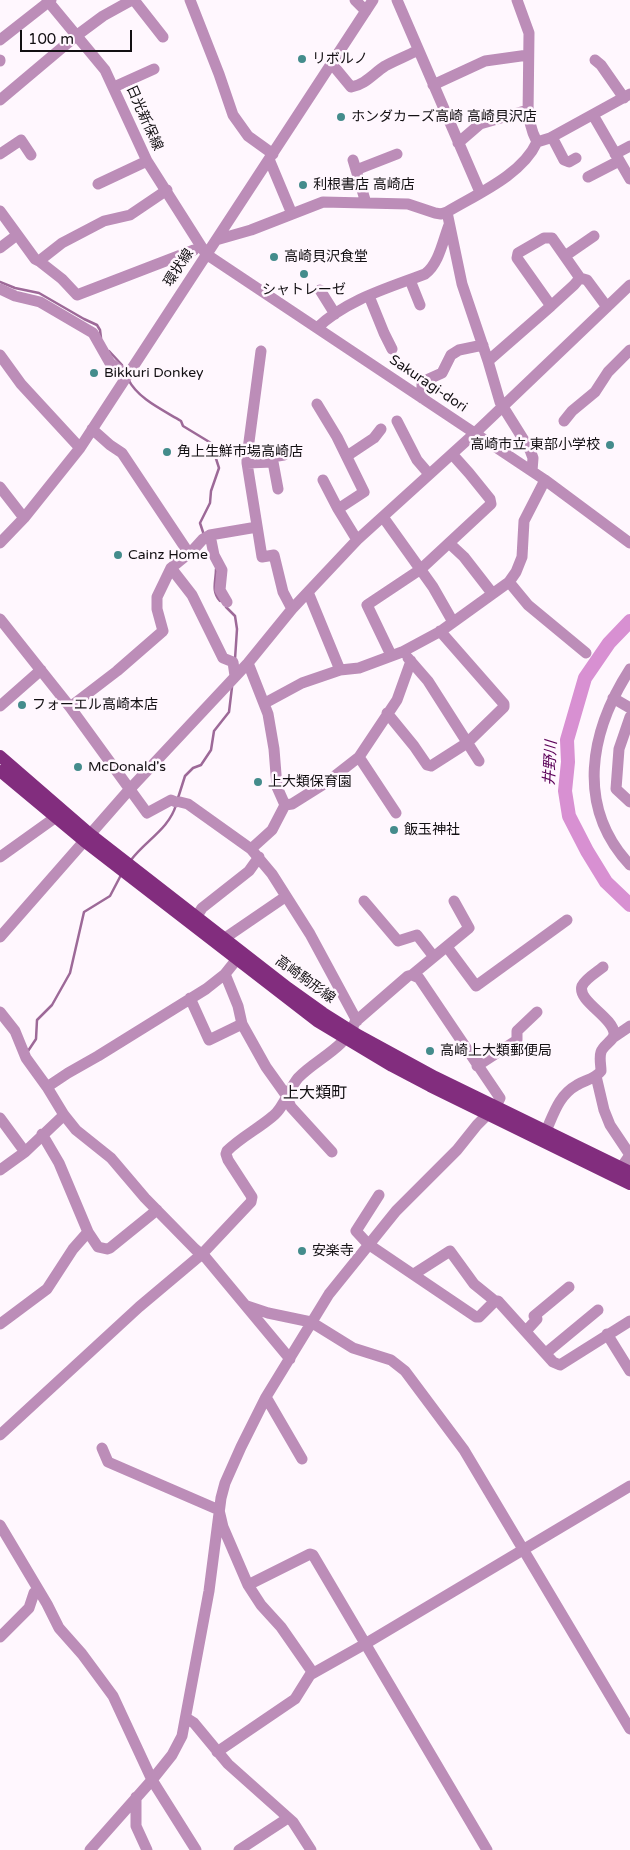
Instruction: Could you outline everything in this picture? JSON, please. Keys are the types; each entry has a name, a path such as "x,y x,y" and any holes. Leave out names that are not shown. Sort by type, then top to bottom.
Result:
{"main road":[{"name":"高崎駒形線","path":"0,756 87,837 237,960 317,1021 351,1030"},
{"name":"高崎駒形線","path":"0,771 56,817 197,916 288,988 351,1030 392,1066 546,1131 626,1170"},
{"name":"高崎駒形線","path":"492,1109 630,1184"}],"street":[{"path":"0,100 76,36 103,16 133,0 163,37"},
{"path":"190,0 220,74 233,115 248,136 271,156 292,214"},
{"path":"355,0 366,11"},
{"name":"環状線","path":"0,543 24,518 80,448 373,0"},
{"path":"397,0 480,192"},
{"path":"517,0 529,33 528,110 532,133 537,142"},
{"path":"0,40 49,1"},
{"name":"日光新保線","path":"49,1 105,70 147,161 206,254"},
{"path":"332,64 351,87 355,87 384,67 418,50"},
{"path":"433,85 485,61 528,56"},
{"path":"317,328 335,314 369,296 430,270 434,264 448,217 526,160 532,154 537,142 552,137 627,96 596,60"},
{"path":"114,88 154,69"},
{"path":"458,143 480,124 528,110"},
{"path":"593,115 630,179"},
{"path":"552,137 564,160 569,162 576,158"},
{"path":"0,154 21,140 31,155"},
{"path":"588,177 630,146"},
{"path":"366,203 355,165 397,154"},
{"path":"98,184 147,161"},
{"path":"39,261 62,243 104,221 130,215 167,190"},
{"path":"216,240 251,230 324,202 408,204 448,217"},
{"path":"0,212 36,259 62,279 77,295 194,250"},
{"path":"448,217 462,284 500,402 530,450 533,458 532,471"},
{"path":"0,248 17,234"},
{"path":"565,256 594,236"},
{"path":"552,306 517,258 518,253 544,238 552,238 580,278 587,280 607,307"},
{"name":"Sakuragi-dori","path":"206,254 532,471 630,542"},
{"path":"488,361 552,306 580,278"},
{"path":"410,280 420,305"},
{"path":"0,937 129,790 248,663 292,609 357,540 503,407 630,285"},
{"path":"0,289 15,296 40,302 93,333 110,363 127,376"},
{"path":"320,290 335,314"},
{"path":"369,296 392,349"},
{"path":"422,398 422,382 439,376 451,355 460,350 483,345"},
{"path":"564,421 572,411 595,392 608,372 630,350"},
{"path":"261,351 247,457 262,557 274,555 283,592 292,609"},
{"path":"0,356 21,384 80,448"},
{"path":"317,404 347,456 364,492 338,509"},
{"path":"397,421 418,460 429,474"},
{"path":"92,429 122,453 188,552"},
{"path":"347,456 374,438 381,429"},
{"path":"278,489 272,457 284,454"},
{"path":"452,454 490,499 491,504 421,569 367,605 397,654 411,662 428,682 479,761"},
{"path":"248,463 273,462"},
{"path":"324,480 338,509 357,540"},
{"path":"265,703 302,683 340,670 359,668 397,654 440,631 509,582 516,572 522,557 524,522 545,480"},
{"path":"0,487 24,518"},
{"path":"383,517 421,569 453,622"},
{"path":"70,707 117,671 163,631 157,609 157,597 171,568 188,552 193,550 202,539 210,535 257,527"},
{"path":"210,535 214,555 222,570 220,590 227,602"},
{"path":"449,544 464,557 492,593"},
{"path":"171,568 192,595 223,658 233,662 235,676"},
{"path":"509,582 528,605 586,653"},
{"path":"308,592 340,670"},
{"path":"0,619 70,707 147,813 171,800 188,804 255,853 272,874 327,964 351,1030"},
{"path":"387,713 427,765 431,766 467,742 504,707 504,704 440,631"},
{"path":"285,805 292,804 320,786 359,757 397,700 411,662"},
{"path":"248,663 265,703 274,749 277,787 285,805"},
{"path":"630,669 613,698 599,734 594,760 595,786 603,823 616,847 630,865"},
{"path":"0,706 41,670"},
{"path":"613,698 630,708"},
{"path":"616,789 620,749 627,734 630,717"},
{"path":"359,757 396,813"},
{"path":"595,786 616,789 630,802"},
{"path":"197,916 202,908 249,871 255,853 272,830 285,805"},
{"path":"0,857 56,817"},
{"path":"225,938 285,897"},
{"path":"364,901 398,941 417,935 434,957"},
{"path":"0,1435 132,1314 202,1254 253,1200 226,1154 233,1145 278,1112 286,1095 297,1080 337,1048 351,1030 408,976 412,975 469,928 454,901"},
{"path":"447,947 476,986 567,920"},
{"path":"47,1088 68,1072 98,1056 190,998 225,974 237,960"},
{"path":"603,967 585,983 582,987 582,992 586,1000 607,1019 614,1037"},
{"path":"225,974 238,1006 242,1024 266,1067 286,1095 291,1107 332,1152"},
{"path":"90,1850 152,1780 178,1746 186,1718 224,1483 266,1397 329,1294 368,1244 396,1211 457,1150 500,1098 422,982 419,978 412,975"},
{"path":"190,998 209,1040 242,1024"},
{"path":"0,1012 15,1031 26,1058 76,1130 111,1158 157,1210 202,1254 290,1359"},
{"path":"477,1066 517,1040 517,1031 537,1012"},
{"path":"546,1131 562,1096 578,1084 601,1072 601,1053 604,1046 630,1026"},
{"path":"596,1076 604,1110 610,1125 630,1155 626,1170"},
{"path":"0,1170 25,1152 64,1115"},
{"path":"0,1118 25,1152"},
{"path":"42,1134 59,1163 88,1232 98,1247 107,1250 157,1210"},
{"path":"379,1195 356,1232 368,1244 476,1317 479,1317 495,1301"},
{"path":"0,1324 46,1289 73,1249 88,1232"},
{"path":"414,1274 450,1251 474,1284 495,1301 498,1301 553,1362 560,1365 630,1321"},
{"path":"526,1331 537,1319 534,1316 569,1287"},
{"path":"247,1306 268,1313 311,1322 353,1348 392,1360 405,1371 464,1450 630,1729"},
{"path":"546,1353 598,1310"},
{"path":"607,1334 630,1371"},
{"path":"266,1397 302,1459"},
{"path":"102,1448 108,1462 219,1510"},
{"path":"217,1752 295,1699 313,1673 630,1486"},
{"path":"219,1510 223,1527 248,1585 313,1673"},
{"path":"0,1525 59,1628 82,1654 114,1696 152,1780 196,1850"},
{"path":"248,1585 310,1554 313,1556 487,1850"},
{"path":"0,1637 30,1608 34,1592 38,1589"},
{"path":"186,1718 194,1723 228,1764 293,1822 311,1850"},
{"path":"136,1797 136,1826 147,1850"},
{"path":"239,1850 288,1818"}],"waterway":[{"path":"0,282 15,288 39,293 97,325 101,338"},
{"path":"109,351 122,365"},
{"path":"128,379 144,398 181,421 183,426 211,443 219,468 211,491 210,503 200,523 204,535"},
{"path":"216,569 215,590 220,601"},
{"path":"226,607 235,616 237,629 235,659"},
{"name":"井野川","path":"630,621 609,643 585,678 567,740 568,762 565,791 569,816 587,851 606,882 630,905"},
{"path":"178,798 185,776 193,768 201,765 211,750 214,731 229,712 232,687"},
{"path":"131,860 168,821 176,805"},
{"path":"28,1051 36,1039 37,1020 52,1005 70,973 84,912 110,896 121,875"}],"place":[{"name":"リボルノ","path":"302,59"},
{"name":"ホンダカーズ高崎 高崎貝沢店","path":"341,117"},
{"name":"利根書店 高崎店","path":"303,185"},
{"name":"高崎貝沢食堂","path":"274,257"},
{"name":"シャトレーゼ","path":"304,274"},
{"name":"Bikkuri Donkey","path":"94,373"},
{"name":"高崎市立 東部小学校","path":"610,445"},
{"name":"角上生鮮市場高崎店","path":"167,452"},
{"name":"Cainz Home","path":"118,555"},
{"name":"フォーエル高崎本店","path":"22,705"},
{"name":"McDonald's","path":"78,767"},
{"name":"上大類保育園","path":"258,782"},
{"name":"飯玉神社","path":"394,830"},
{"name":"高崎上大類郵便局","path":"430,1051"},
{"name":"安楽寺","path":"302,1251"}],"district":[{"name":"上大類町","path":"315,1094"}]}
